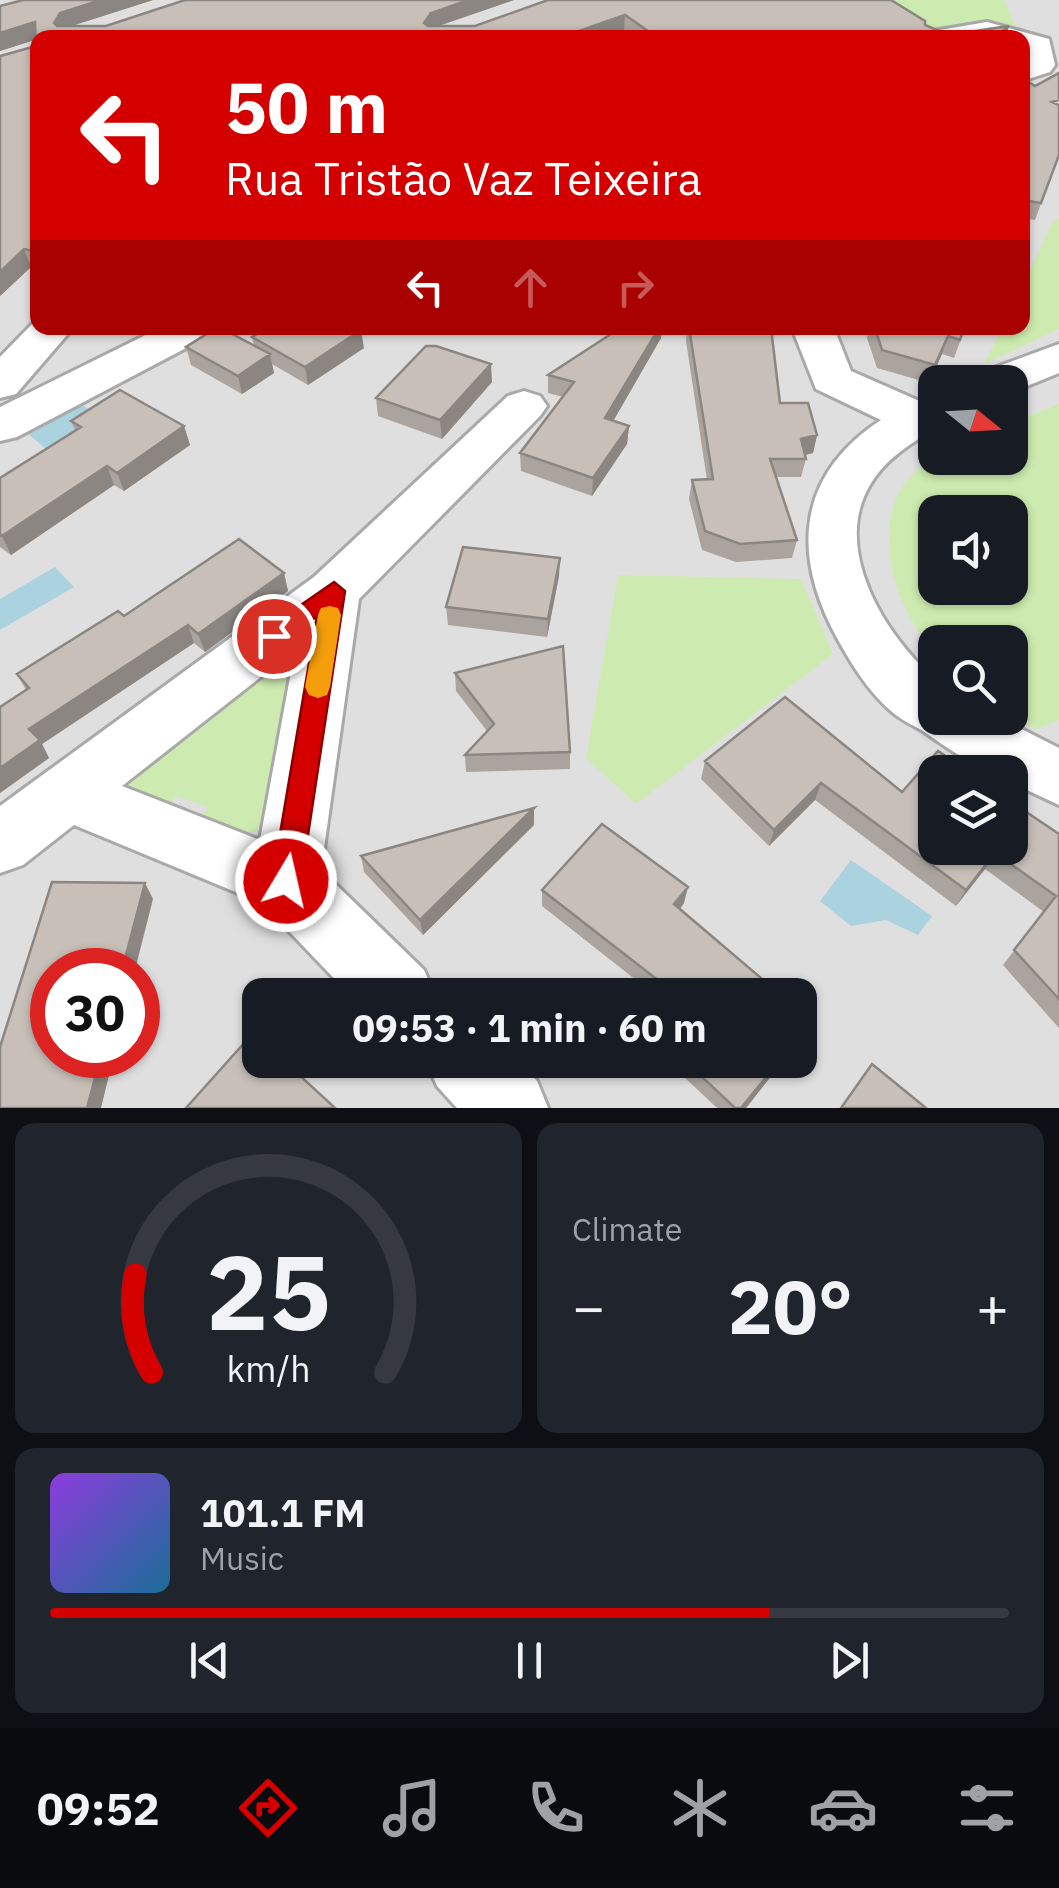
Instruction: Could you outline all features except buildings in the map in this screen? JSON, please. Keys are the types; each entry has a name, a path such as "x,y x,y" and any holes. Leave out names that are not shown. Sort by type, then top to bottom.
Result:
{"street":[{"path":"1030,42 1038,44 1039,65 1030,69"},
{"path":"0,384 46,335"},
{"path":"0,426 178,335"},
{"path":"816,335 832,378 918,411"},
{"path":"1028,370 1059,357"},
{"path":"0,844 334,591 524,406"},
{"path":"918,419 872,450 840,496 832,558 857,628 918,701"},
{"path":"286,881 334,591"},
{"path":"978,735 1059,778"},
{"path":"67,793 286,881 382,978"},
{"path":"481,1078 510,1108"}],"shaded area":[{"path":"0,0 1059,0 1059,1108 0,1108"}],"green space":[{"path":"870,0 1004,0 1018,30 914,30"},
{"path":"1059,218 1059,329 984,364 998,335 1030,335 1030,270 1052,223"},
{"path":"1059,404 1059,720 1036,730 1028,725 1028,625 918,625 918,630 904,606 889,548 890,520 898,494 915,473 1028,475 1028,417"},
{"path":"618,575 801,579 833,654 636,804 586,758"},
{"path":"282,652 298,658 264,824 255,832 242,832 202,818 208,807 176,796 168,807 138,798 128,788 128,776"}],"water":[{"path":"80,403 100,418 52,454 27,433"},
{"path":"55,567 74,587 0,630 0,599"},
{"path":"851,860 932,916 918,935 886,920 851,926 820,901"}],"slow traffic":[{"path":"318,687 330,615"}],"route":[{"path":"274,636 334,591 286,881"}]}
